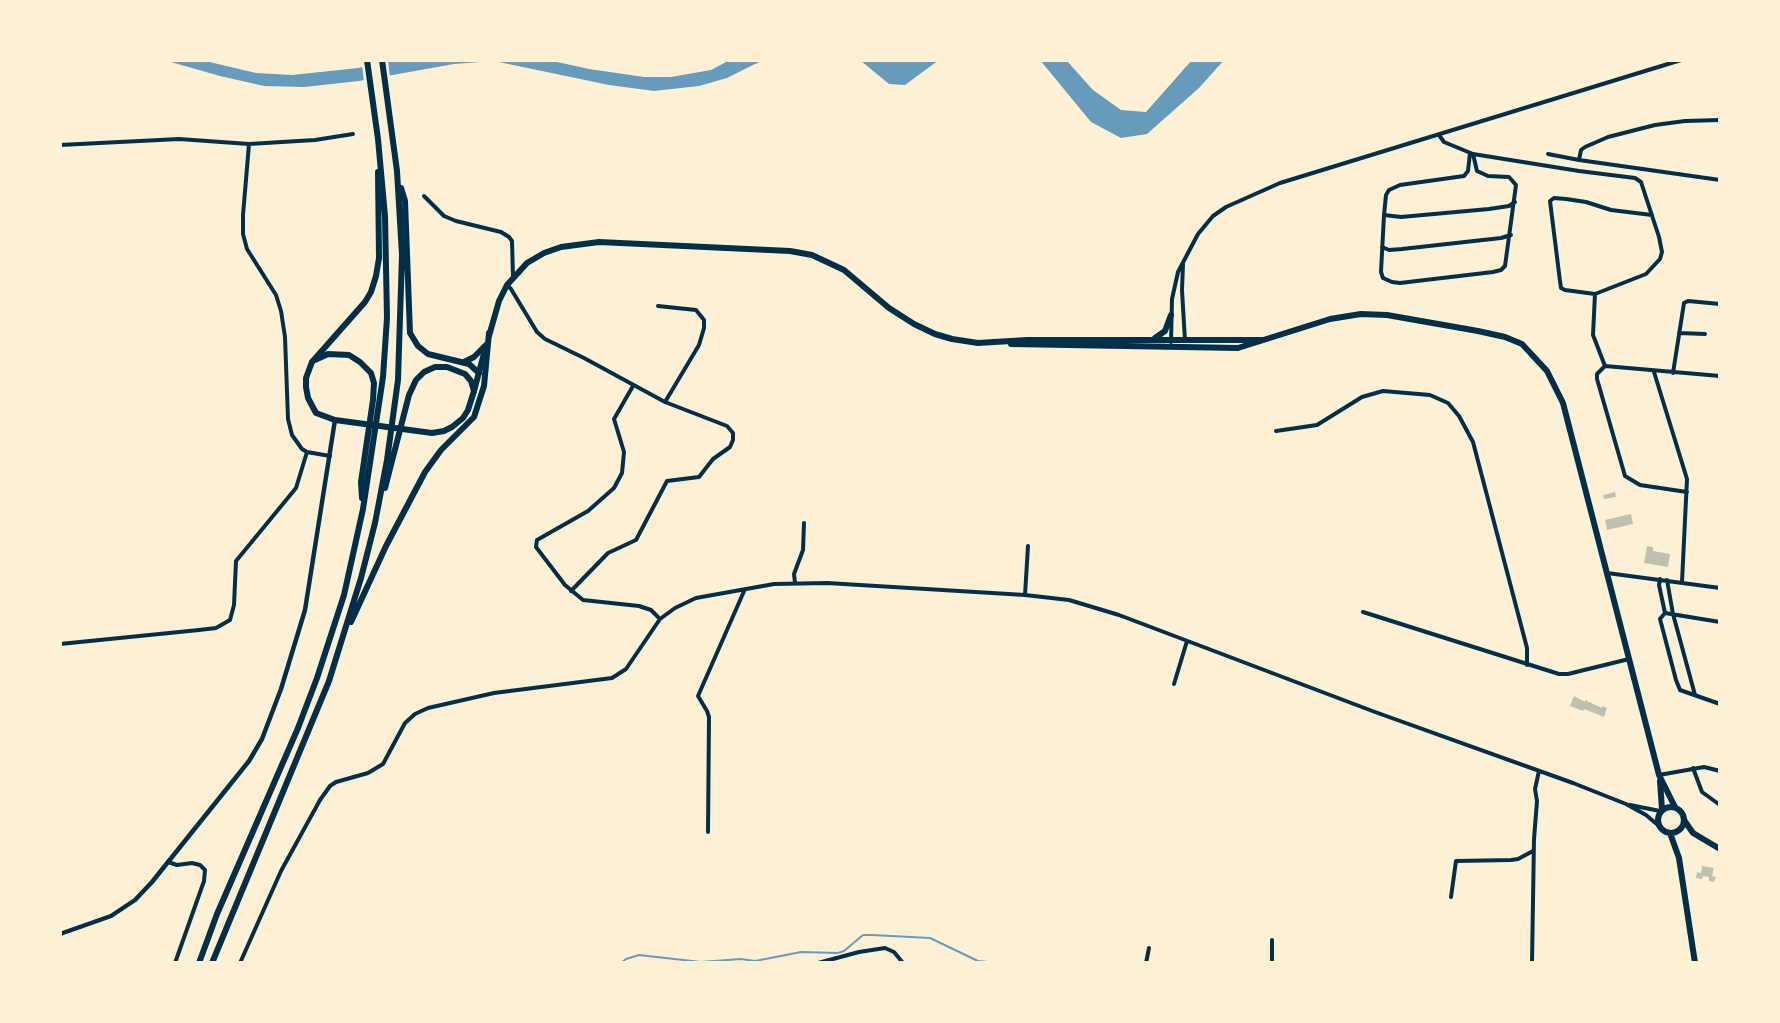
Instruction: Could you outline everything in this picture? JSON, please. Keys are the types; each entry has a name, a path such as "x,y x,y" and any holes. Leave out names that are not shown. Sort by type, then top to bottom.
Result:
{"main road":[{"path":"199,963 217,914 298,728 317,678 344,595 363,509 380,398 387,318 386,216 367,60"},
{"path":"375,523 387,460 398,380 402,255 397,171 382,60"},
{"path":"378,139 379,258 376,276 365,302 312,362 306,378 308,398 316,413 335,420 432,433 444,431 457,423 468,410 489,333 499,301 507,285 527,263 544,253 561,247 599,242 790,251 812,255 844,270 889,308 914,324 935,334 978,343 1028,340 1263,340"},
{"path":"397,171 405,201 410,333 417,346 428,354 454,362 464,362 474,357 486,345"},
{"path":"998,343 1026,346 1238,348 1330,319 1361,314 1387,315 1478,331 1505,337 1522,344 1547,371 1563,403 1659,775 1661,811"},
{"path":"1151,339 1165,331 1171,315"},
{"path":"343,639 386,546 425,472 441,450 474,417 484,386 489,333"},
{"path":"312,362 328,354 349,355 371,373 374,383 361,482 363,509"},
{"path":"464,362 479,373"},
{"path":"212,963 329,681 393,461 409,395 416,380 424,372 435,367 447,367 465,374 471,381 474,391"},
{"path":"1659,775 1675,807 1682,812 1684,820 1693,832 1720,849"},
{"path":"1675,807 1670,806 1661,811 1658,816 1659,826 1670,833 1680,858 1695,963"},
{"path":"1670,833 1681,828 1684,820"}],"street":[{"path":"1171,347 1171,315 1175,280 1184,261 1198,234 1214,216 1245,197 1280,183 1681,60"},
{"path":"1579,160 1581,150 1608,137 1655,125 1720,120"},
{"path":"60,145 180,139 249,144 353,135"},
{"path":"1439,135 1444,142 1472,154 1635,178 1643,186 1659,237 1662,252 1660,259 1646,274 1595,294 1565,290 1561,288 1550,201 1554,198 1586,201 1611,210 1652,215"},
{"path":"249,144 243,234 247,249 273,288 281,311 285,337 288,419 292,435 297,444 307,452 330,456"},
{"path":"1472,154 1477,171 1488,176 1501,175 1513,180 1516,185 1507,261 1501,270 1400,283 1383,278 1381,272 1384,215 1386,195 1389,190 1401,185 1464,176 1468,171 1472,154"},
{"path":"1548,154 1720,180"},
{"path":"424,196 444,216 501,232 509,237 512,241 513,278"},
{"path":"1384,215 1401,217 1489,209 1509,206 1515,202"},
{"path":"1382,247 1389,250 1402,249 1511,235"},
{"path":"1184,261 1182,290 1185,347"},
{"path":"507,285 541,336 665,402 727,426 733,433 732,443 713,459 697,478 667,481 636,540 608,553 571,591"},
{"path":"1595,294 1593,335 1605,366"},
{"path":"1673,373 1683,307 1686,302 1720,304"},
{"path":"658,306 696,310 704,320 699,345 665,402"},
{"path":"1679,333 1705,334"},
{"path":"1687,492 1640,485 1625,476 1597,379 1599,371 1605,366 1720,376"},
{"path":"1654,372 1688,479 1682,582"},
{"path":"633,386 614,419 624,452 622,472 614,488 588,512 536,543 538,552 571,591 588,602 639,606 651,610 660,619"},
{"path":"1276,430 1326,422 1362,397 1383,391 1430,395 1448,403 1459,416 1473,442 1527,648 1527,665"},
{"path":"60,934 123,909 152,882 249,761 262,739 284,680 305,610 335,420"},
{"path":"60,644 216,628 230,620 234,605 236,561 296,488 307,452"},
{"path":"795,583 794,574 803,550 804,523"},
{"path":"1025,595 1028,546"},
{"path":"1606,573 1720,588"},
{"path":"1660,579 1659,585 1665,613"},
{"path":"1667,580 1673,614 1696,696"},
{"path":"240,963 281,871 320,800 330,786 336,782 368,774 383,764 405,723 415,714 428,708 494,693 612,678 626,669 660,619 675,608 696,598 745,588 795,583 1025,595 1076,602 1119,615 1626,804 1646,814 1659,826"},
{"path":"708,832 709,717 698,698 745,588"},
{"path":"1363,612 1559,674 1568,674 1629,659"},
{"path":"1665,613 1720,622"},
{"path":"1665,613 1660,619 1677,685 1683,692 1720,704"},
{"path":"1174,684 1187,641"},
{"path":"1659,775 1704,767 1720,771"},
{"path":"1693,768 1702,792 1720,805"},
{"path":"1532,963 1534,850 1538,801 1535,789 1539,771"},
{"path":"1626,804 1661,811"},
{"path":"1451,897 1456,861 1511,860 1523,857 1534,850"},
{"path":"167,862 177,865 201,865 205,870 204,880 175,963"},
{"path":"1272,939 1272,963"},
{"path":"818,963 885,948 894,952 903,963"},
{"path":"1146,963 1149,948"}],"water":[{"path":"164,60 201,60 256,73 292,75 358,68 397,60 548,60 644,77 671,77 711,70 730,60 763,60 727,78 699,86 654,91 609,85 494,61 454,64 359,81 304,87 264,86"},
{"path":"860,60 939,60 905,85 889,84"},
{"path":"1040,60 1066,60 1093,90 1121,110 1146,112 1192,60 1224,60 1199,88 1147,134 1121,138 1091,122"}],"pier":[{"path":"388,60 390,78 364,83 362,64"}],"building":[{"path":"1615,492 1616,497 1604,499 1603,495"},
{"path":"1631,514 1633,524 1607,530 1605,520"},
{"path":"1647,546 1653,547 1653,551 1670,554 1668,567 1644,563"},
{"path":"1574,696 1585,702 1585,700 1607,708 1604,717 1570,706"},
{"path":"1702,866 1714,868 1712,876 1716,877 1714,882 1709,881 1709,877 1696,878 1697,872 1701,873"}],"waterway":[{"path":"621,963 639,955 701,962 741,959 755,961 801,952 838,953 844,951 863,935 930,938 978,961 998,963"}]}
